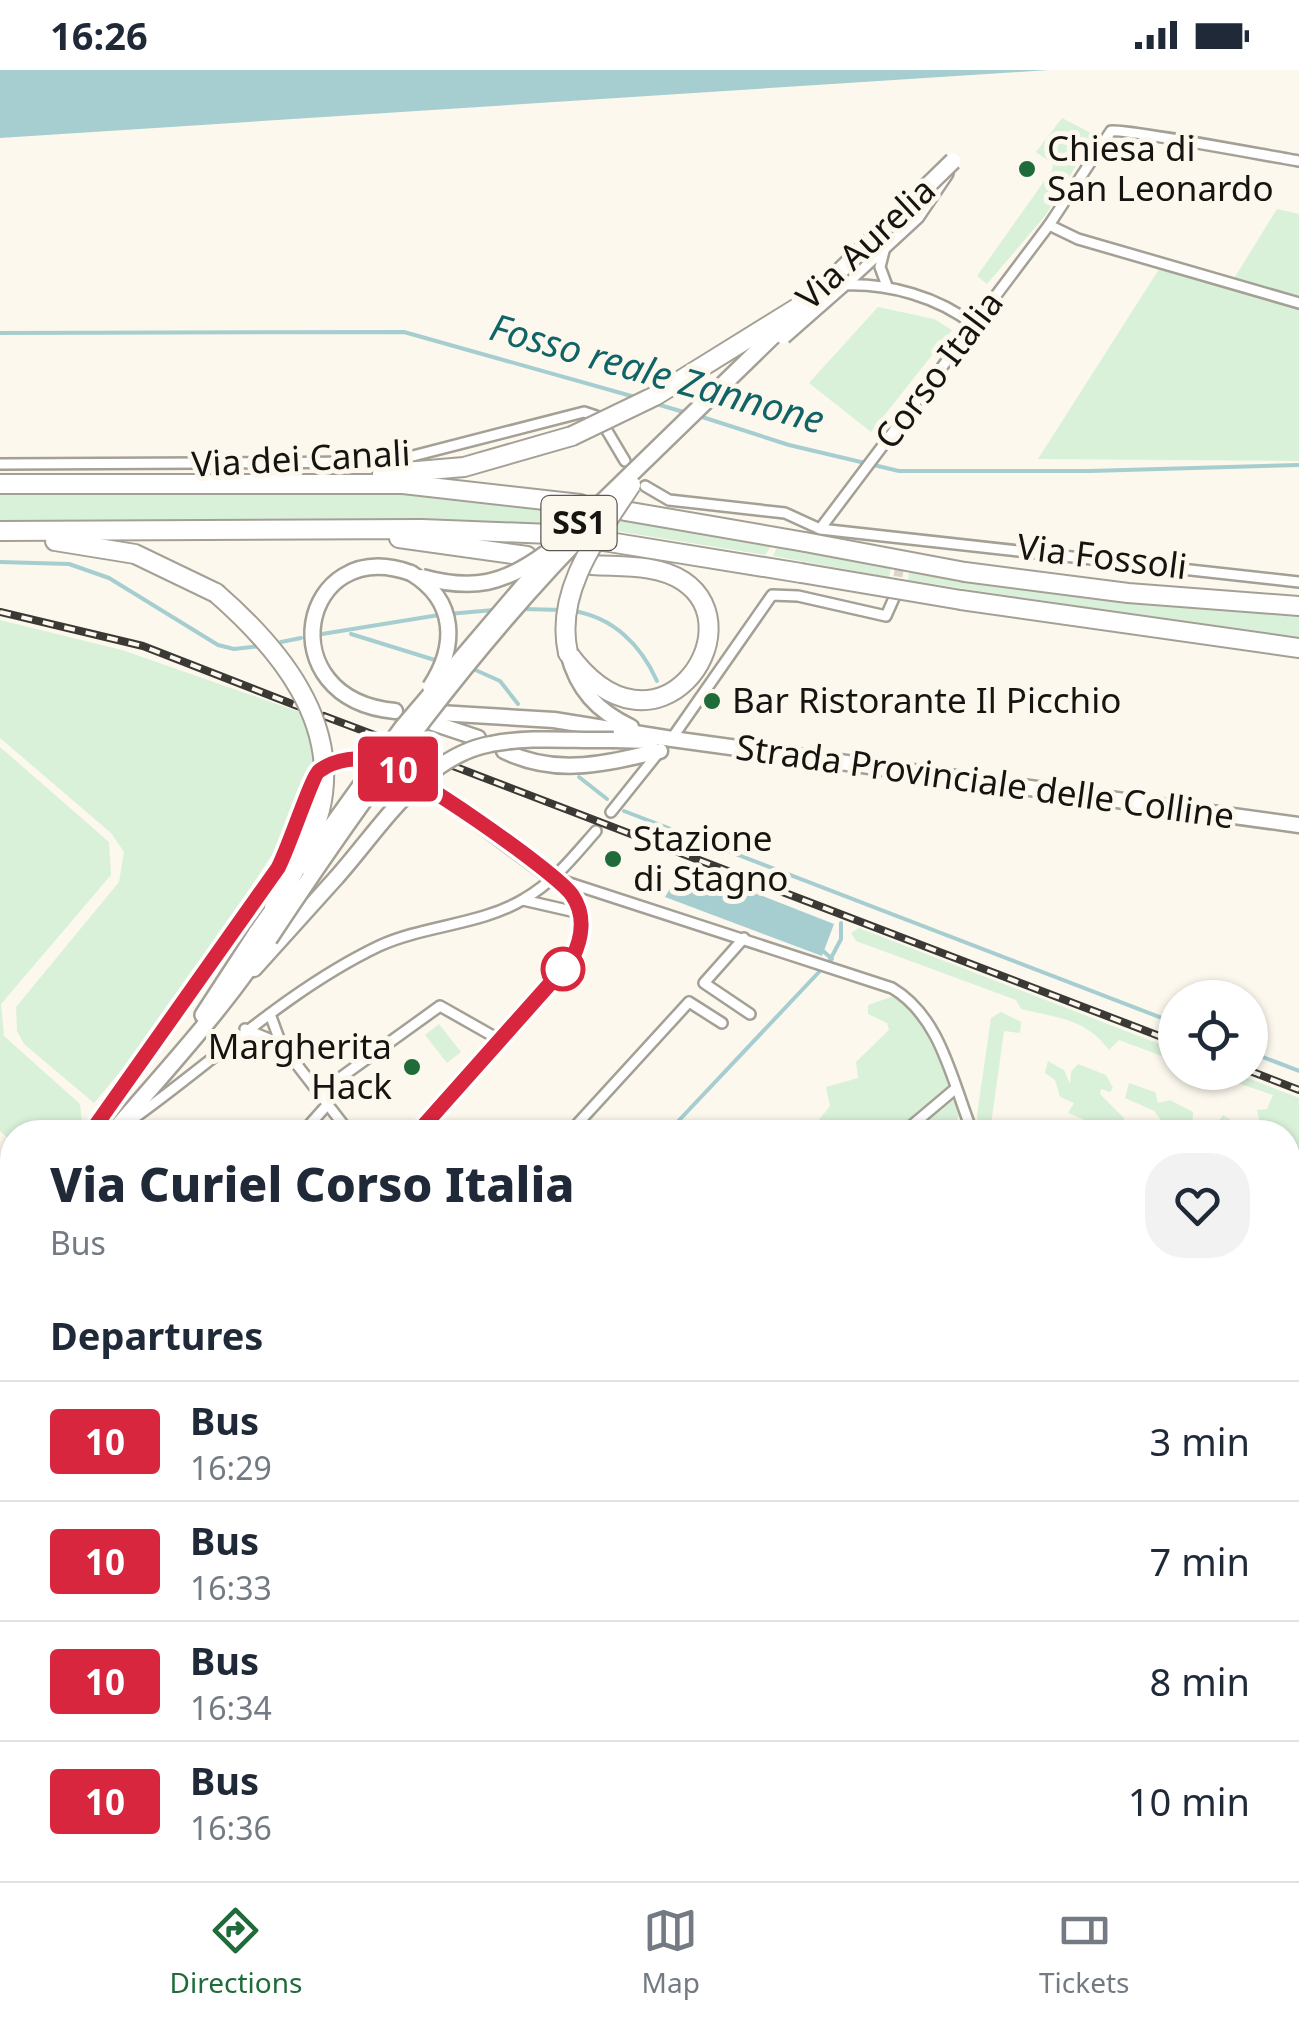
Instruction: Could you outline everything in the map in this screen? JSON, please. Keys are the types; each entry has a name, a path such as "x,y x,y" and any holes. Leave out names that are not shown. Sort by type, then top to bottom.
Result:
{"highway":[{"path":"312,482 464,466 572,436 655,396 797,308"},
{"path":"0,484 312,482 422,486 580,504"},
{"path":"0,531 359,532 569,553 655,570 684,582 698,597 707,618 704,656 691,677 672,692 637,700 603,690 568,653 564,628 571,592 592,545 638,486"},
{"path":"625,511 965,572 1128,593 1299,606"},
{"path":"0,531 135,554 216,593 253,626 291,673 323,748 323,792 316,822 274,908"},
{"path":"359,532 527,556"},
{"path":"603,541 961,600 1299,648"}],"main road":[{"name":"Via Aurelia","path":"124,1120 182,1048 263,936 443,698 732,384 916,216 952,161 908,209 797,308 402,728 274,908 263,936 234,992 182,1048"},
{"path":"395,712 346,696 328,681 315,660 312,619 330,588 350,573 370,567 458,586 486,586 569,553"},
{"path":"402,728 440,671 450,635 439,598 411,573"},
{"path":"568,653 573,673 588,696 666,745"},
{"path":"478,738 436,718 554,720 640,732"},
{"path":"234,992 424,778 451,760 499,742 614,740 666,745"},
{"path":"504,750 556,768 607,764 666,745"},
{"name":"Strada Provinciale delle Colline","path":"666,745 1299,824"}],"street":[{"name":"Corso Italia","path":"820,528 1049,225 1112,131 1118,128 1158,139 1299,161"},
{"path":"1049,225 1078,239 1299,303"},
{"path":"887,244 880,267 887,286"},
{"path":"841,285 887,286 952,309 974,324"},
{"name":"Via dei Canali","path":"0,464 375,462 409,458 584,412 596,416"},
{"path":"606,429 625,461"},
{"path":"638,486 668,500 785,513 820,528 904,538 902,550"},
{"name":"Via Fossoli","path":"904,538 1134,560 1299,582"},
{"path":"611,812 666,745 772,596 781,593 886,616 894,598"},
{"path":"334,764 360,758"},
{"path":"400,770 413,779"},
{"path":"100,1120 278,868 293,842 318,772"},
{"path":"427,788 572,894 580,913 582,934 572,959 429,1120"},
{"path":"131,1120 192,1076 245,1030 380,946 523,900 554,878 596,831"},
{"path":"554,878 892,988 908,998 928,1020 967,1120"},
{"path":"523,900 580,913"},
{"path":"744,938 704,983 750,1014"},
{"path":"581,1120 689,1002 722,1023"},
{"path":"320,1094 440,1006 500,1040"},
{"path":"270,1014 281,1044 341,1120"},
{"path":"245,1030 281,1044"},
{"path":"919,1120 955,1090"},
{"path":"313,1120 328,1104"}],"green space":[{"path":"1062,118 1095,135 1045,216 987,284 977,276 1052,170 1053,164 1036,152"},
{"path":"1277,209 1299,214 1299,461 1038,459 1161,266 1230,285"},
{"path":"878,307 934,319 952,330 871,432 809,383"},
{"path":"394,489 524,502 774,542 765,555 610,530 523,523 0,521 0,490"},
{"path":"779,543 892,563 889,577 773,556"},
{"path":"910,567 1299,614 1299,640 908,580"},
{"path":"0,620 122,650 297,711 304,715 316,769 308,774 287,832 163,1021 94,1103 24,1044 17,1031 16,1007 119,882 124,852 111,833 0,738"},
{"path":"0,747 109,842 111,875 1,1004 4,1036 80,1104 82,1120 0,1120"},
{"path":"859,928 1158,1043 1158,1055 1119,1040 1109,1050 1080,1025 1021,1009 1016,1000 856,941 851,933"},
{"path":"891,997 919,1015 932,1045 947,1056 948,1086 960,1112 957,1120 819,1120 830,1106 826,1087 858,1078 856,1062 889,1030 887,1023 868,1014 868,1005"},
{"path":"1001,1012 1021,1022 1020,1033 1004,1031 992,1120 978,1120 977,1115 991,1018"},
{"path":"439,1024 461,1052 447,1063 425,1035"},
{"path":"1048,1061 1064,1070 1070,1084 1071,1072 1078,1064 1106,1075 1113,1088 1110,1092 1101,1089 1100,1094 1124,1120 1085,1120 1068,1113 1074,1103 1060,1097 1055,1080 1045,1073"},
{"path":"1129,1083 1155,1092 1158,1103 1170,1100 1193,1112 1193,1120 1161,1120 1154,1111 1125,1098"},
{"path":"1268,1086 1299,1098 1299,1120 1259,1120 1257,1110 1267,1109 1273,1095 1258,1090 1268,1090"}],"water":[{"path":"0,70 1049,70 0,138"},
{"path":"684,865 834,924 822,956 665,897"}],"waterway":[{"name":"Fosso reale Zannone","path":"0,333 404,332 635,397"},
{"name":"Fosso reale Zannone","path":"653,403 687,413"},
{"name":"Fosso reale Zannone","path":"696,415 789,445 899,471 1299,465"},
{"path":"0,562 69,564 109,578 218,645 234,649 261,646"},
{"path":"523,609 563,610"},
{"path":"448,614 494,610"},
{"path":"573,611 601,619 624,635 643,656 657,681"},
{"path":"322,634 439,615"},
{"path":"351,634 438,661"},
{"path":"281,642 301,638"},
{"path":"471,668 500,681 518,704"},
{"path":"579,777 607,799"},
{"path":"624,811 1158,1016"},
{"path":"830,960 841,939 841,923"},
{"path":"821,949 832,959"},
{"path":"679,1120 819,972"},
{"path":"1268,1059 1299,1071"}],"tunnel":[{"path":"896,590 902,550"}],"railway":[{"path":"0,612 143,646 300,707"},
{"path":"324,716 377,736"},
{"path":"412,750 434,758"},
{"path":"453,766 1158,1036"},
{"path":"1268,1078 1299,1090"}],"bus line":[{"name":"10","path":"97,1120 191,996 278,868 293,842 312,779 334,764 360,758 400,770 554,878 572,894 580,913 582,934 572,959 429,1120"}],"place":[{"name":"Chiesa di San Leonardo","path":"1027,169"},
{"name":"Bar Ristorante Il Picchio","path":"712,701"},
{"name":"Stazione di Stagno","path":"613,859"},
{"name":"Margherita Hack","path":"412,1067"}]}
